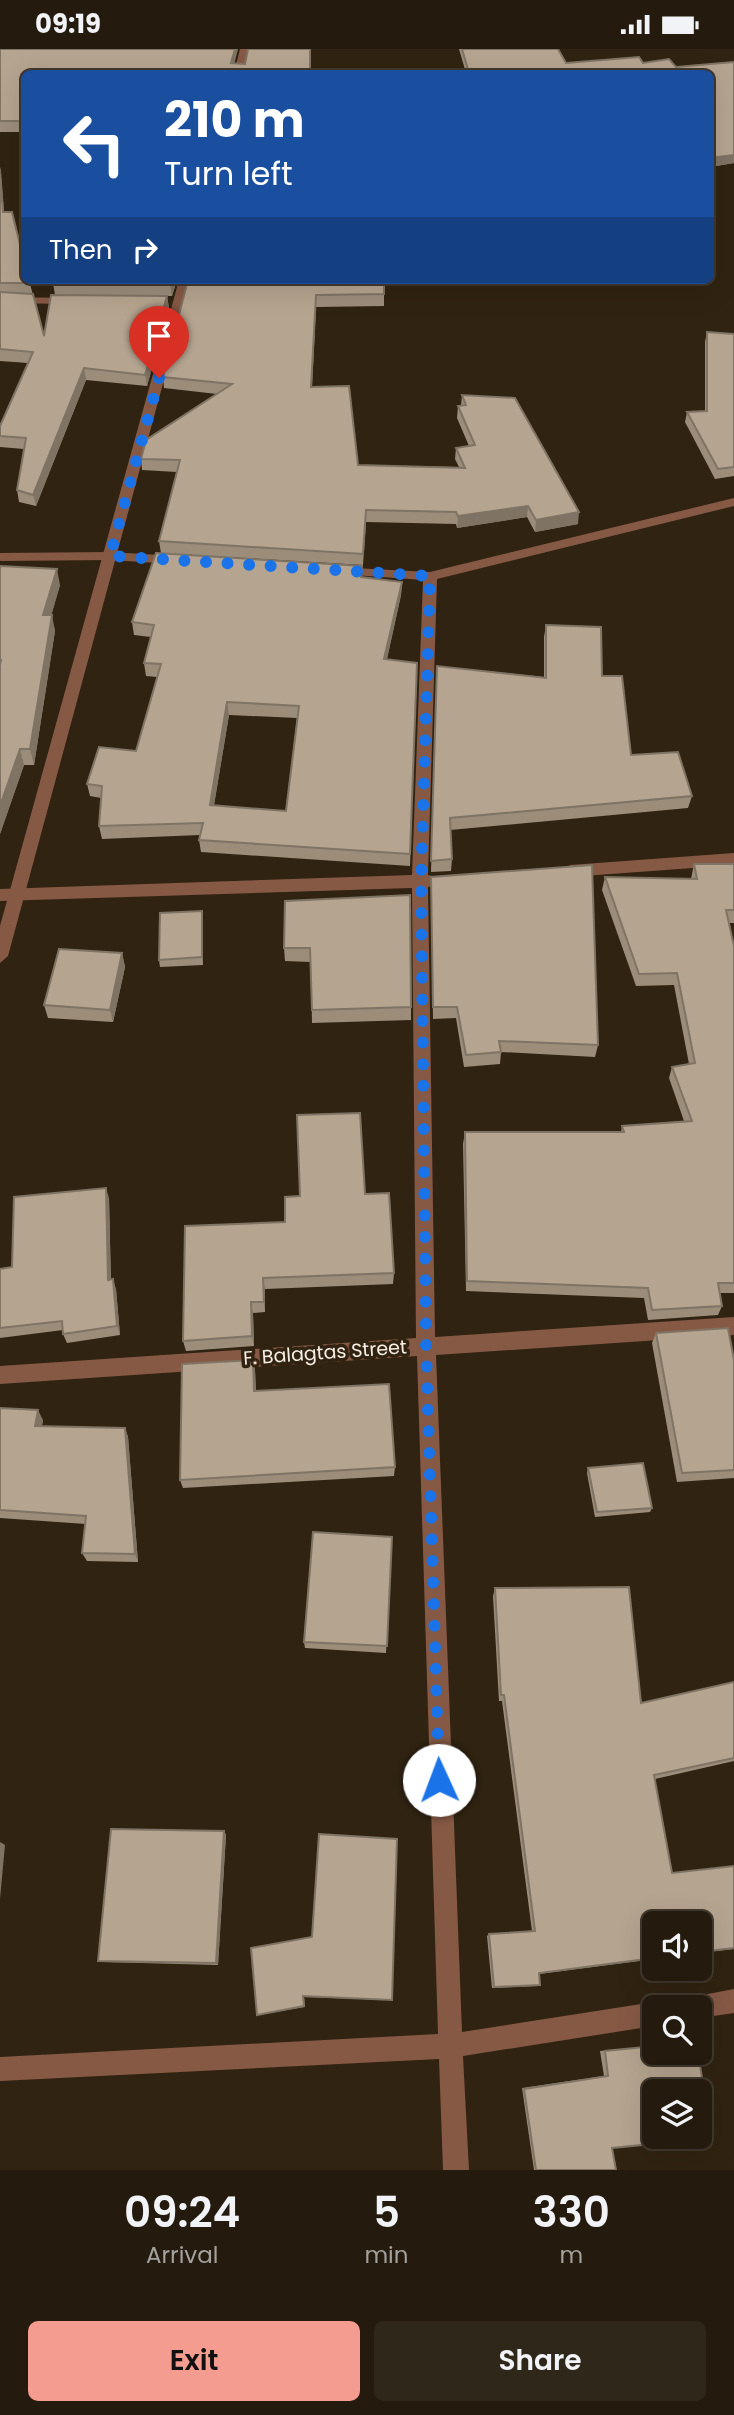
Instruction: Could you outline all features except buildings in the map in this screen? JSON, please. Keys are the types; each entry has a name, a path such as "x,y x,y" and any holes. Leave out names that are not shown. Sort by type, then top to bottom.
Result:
{"street":[{"path":"240,70 245,49"},
{"path":"0,956 8,894 110,556 172,302 183,284"},
{"path":"0,300 83,301"},
{"path":"319,569 430,576 734,502"},
{"path":"0,557 110,556 194,561"},
{"path":"430,576 421,882 426,1345 440,1808 456,2170"},
{"path":"560,871 734,859"},
{"path":"8,894 448,880"},
{"name":"F. Balagtas Street","path":"0,1375 734,1326"},
{"path":"712,2004 734,2001"},
{"path":"0,2069 451,2046 642,2016"}],"route":[{"path":"159,378 110,556 430,576 421,882 426,1345 439,1780"}]}
